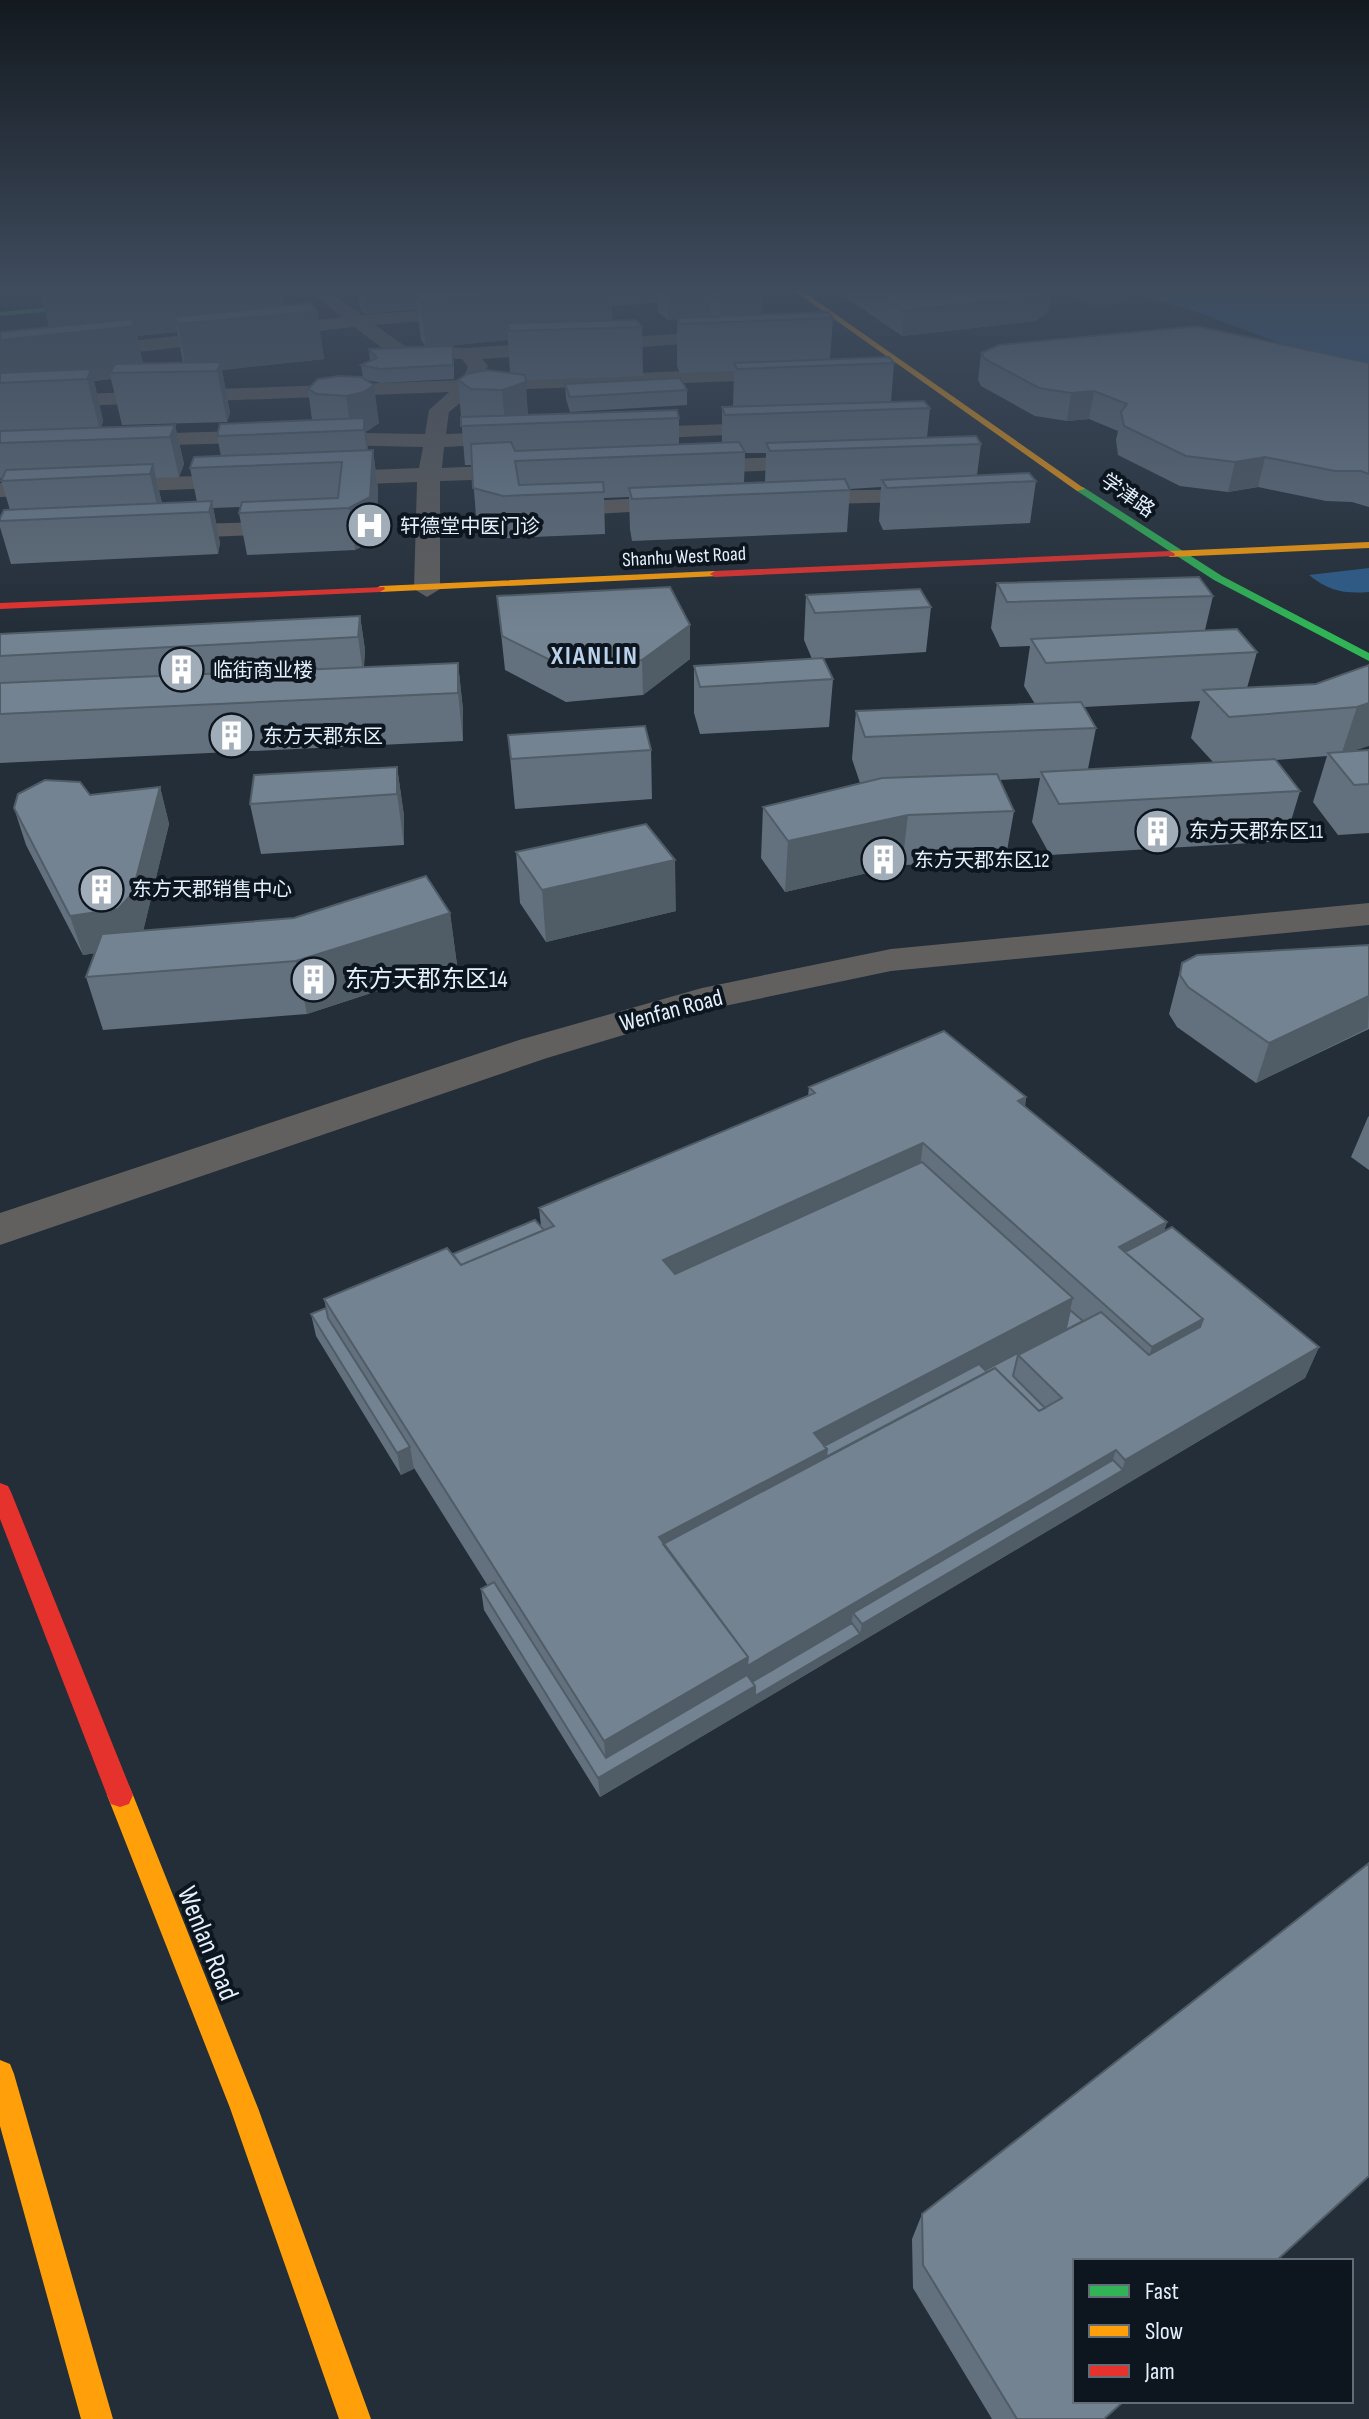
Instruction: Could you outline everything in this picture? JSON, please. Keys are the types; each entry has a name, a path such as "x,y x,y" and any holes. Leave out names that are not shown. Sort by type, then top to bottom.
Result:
{"street":[{"path":"231,403 273,416 434,441 544,437"},
{"path":"0,444 208,438 273,416 296,403"},
{"path":"427,589 429,474 439,410 448,403"},
{"path":"705,403 733,429 736,465 758,493 957,495"},
{"name":"学津路","path":"957,403 1175,556 1257,604 1369,658"},
{"path":"591,435 809,428"},
{"path":"177,532 199,483 208,438"},
{"path":"659,467 847,462"},
{"path":"0,490 552,471"},
{"path":"542,511 715,501"},
{"path":"133,533 297,528"},
{"name":"Shanhu West Road","path":"0,606 1369,545"},
{"name":"Wenfan Road","path":"0,1229 533,1049 702,999 891,960 1369,914"},
{"name":"Wenlan Road","path":"0,1492 244,2108 355,2419"},
{"path":"0,2074 97,2419"}],"shaded area":[{"path":"1369,568 1369,592 1337,590 1309,575"}],"building":[{"path":"926,403 930,408 725,415 722,407"},
{"path":"1124,403 1369,403 1369,474 1335,471 1265,457 1235,462 1186,456 1124,426 1121,412 1127,404"},
{"path":"677,410 679,418 461,426 461,417"},
{"path":"364,418 364,430 217,436 220,424"},
{"path":"175,425 170,437 0,443 0,431"},
{"path":"976,436 981,444 770,451 766,443"},
{"path":"511,442 515,451 739,442 745,452 515,461 519,485 603,482 604,492 503,496 473,488 471,444"},
{"path":"373,450 370,497 349,508 239,513 242,502 338,498 342,462 190,468 194,457"},
{"path":"153,464 150,474 1,481 6,470"},
{"path":"1029,473 1036,481 887,488 882,480"},
{"path":"845,479 850,490 632,499 629,488"},
{"path":"212,501 209,512 0,521 4,510"},
{"path":"1199,577 1213,596 1007,602 997,583"},
{"path":"670,587 690,625 642,660 564,667 502,636 497,596"},
{"path":"920,589 931,607 815,613 806,595"},
{"path":"360,616 358,637 0,656 0,634"},
{"path":"1237,629 1257,652 1046,663 1031,639"},
{"path":"823,658 833,679 700,687 694,666"},
{"path":"458,663 458,693 0,714 0,683"},
{"path":"1369,665 1369,703 1357,707 1229,717 1203,690 1316,684"},
{"path":"1081,702 1096,728 865,737 856,711"},
{"path":"645,726 651,750 511,759 508,735"},
{"path":"1369,750 1369,784 1354,785 1328,753"},
{"path":"1275,759 1300,791 1059,804 1041,772"},
{"path":"397,767 397,794 250,804 254,775"},
{"path":"997,774 1014,811 908,815 788,841 763,807 882,778"},
{"name":"东方天郡销售中心","path":"45,780 80,782 90,795 160,787 132,894 118,909 70,916 14,808 18,794"},
{"path":"646,824 675,860 542,890 516,852"},
{"path":"426,876 450,913 296,961 86,977 102,934 294,918"},
{"path":"1369,945 1369,996 1269,1043 1188,987 1180,975 1182,963 1197,955"},
{"path":"944,1031 1026,1097 1018,1101 1167,1222 1119,1247 1203,1319 1152,1347 923,1143 663,1260 675,1274 922,1162 1073,1298 814,1433 827,1449 659,1537 748,1657 604,1741 324,1299 447,1248 461,1265 554,1226 539,1208 815,1093 809,1087"},
{"path":"535,1220 544,1230 461,1265 453,1254"},
{"path":"1172,1227 1319,1347 1125,1460 1116,1450 747,1666 748,1657 663,1544 995,1368 1039,1411 1062,1398 1018,1355 1101,1312 1149,1355 1200,1327 1203,1319 1125,1252"},
{"path":"326,1308 328,1318 410,1447 397,1453 311,1314"},
{"path":"1070,1310 1083,1321 1018,1355 1013,1376 1045,1408 1039,1411 995,1368 985,1370 1066,1328"},
{"path":"979,1364 987,1372 826,1457 827,1449 824,1446"},
{"path":"1113,1460 1123,1470 862,1624 853,1613"},
{"path":"494,1582 606,1758 747,1675 755,1686 598,1778 481,1589"},
{"path":"852,1623 860,1634 755,1696 752,1682"},
{"path":"1369,1863 1369,2176 1278,2259 1073,2259 1073,2403 1122,2403 1104,2419 1017,2419 923,2265 922,2214"}],"traffic: fast":[{"path":"1080,489 1218,578 1369,658"}],"traffic: slow":[{"path":"957,403 1080,489"},
{"path":"1170,554 1369,545"},
{"path":"380,589 715,574"},
{"path":"120,1795 244,2108 355,2419"},
{"path":"0,2074 97,2419"}],"traffic: jam":[{"path":"715,574 1170,554"},
{"path":"0,606 380,589"},
{"path":"0,1492 120,1795"}],"place":[{"name":"轩德堂中医门诊","path":"369,526"},
{"name":"临街商业楼","path":"182,670"},
{"name":"东方天郡东区","path":"232,736"},
{"name":"东方天郡东区11","path":"1158,831"},
{"name":"东方天郡东区12","path":"883,860"},
{"name":"东方天郡销售中心","path":"101,889"},
{"name":"东方天郡东区14","path":"314,979"}],"district":[{"name":"XIANLIN","path":"595,655"}]}
